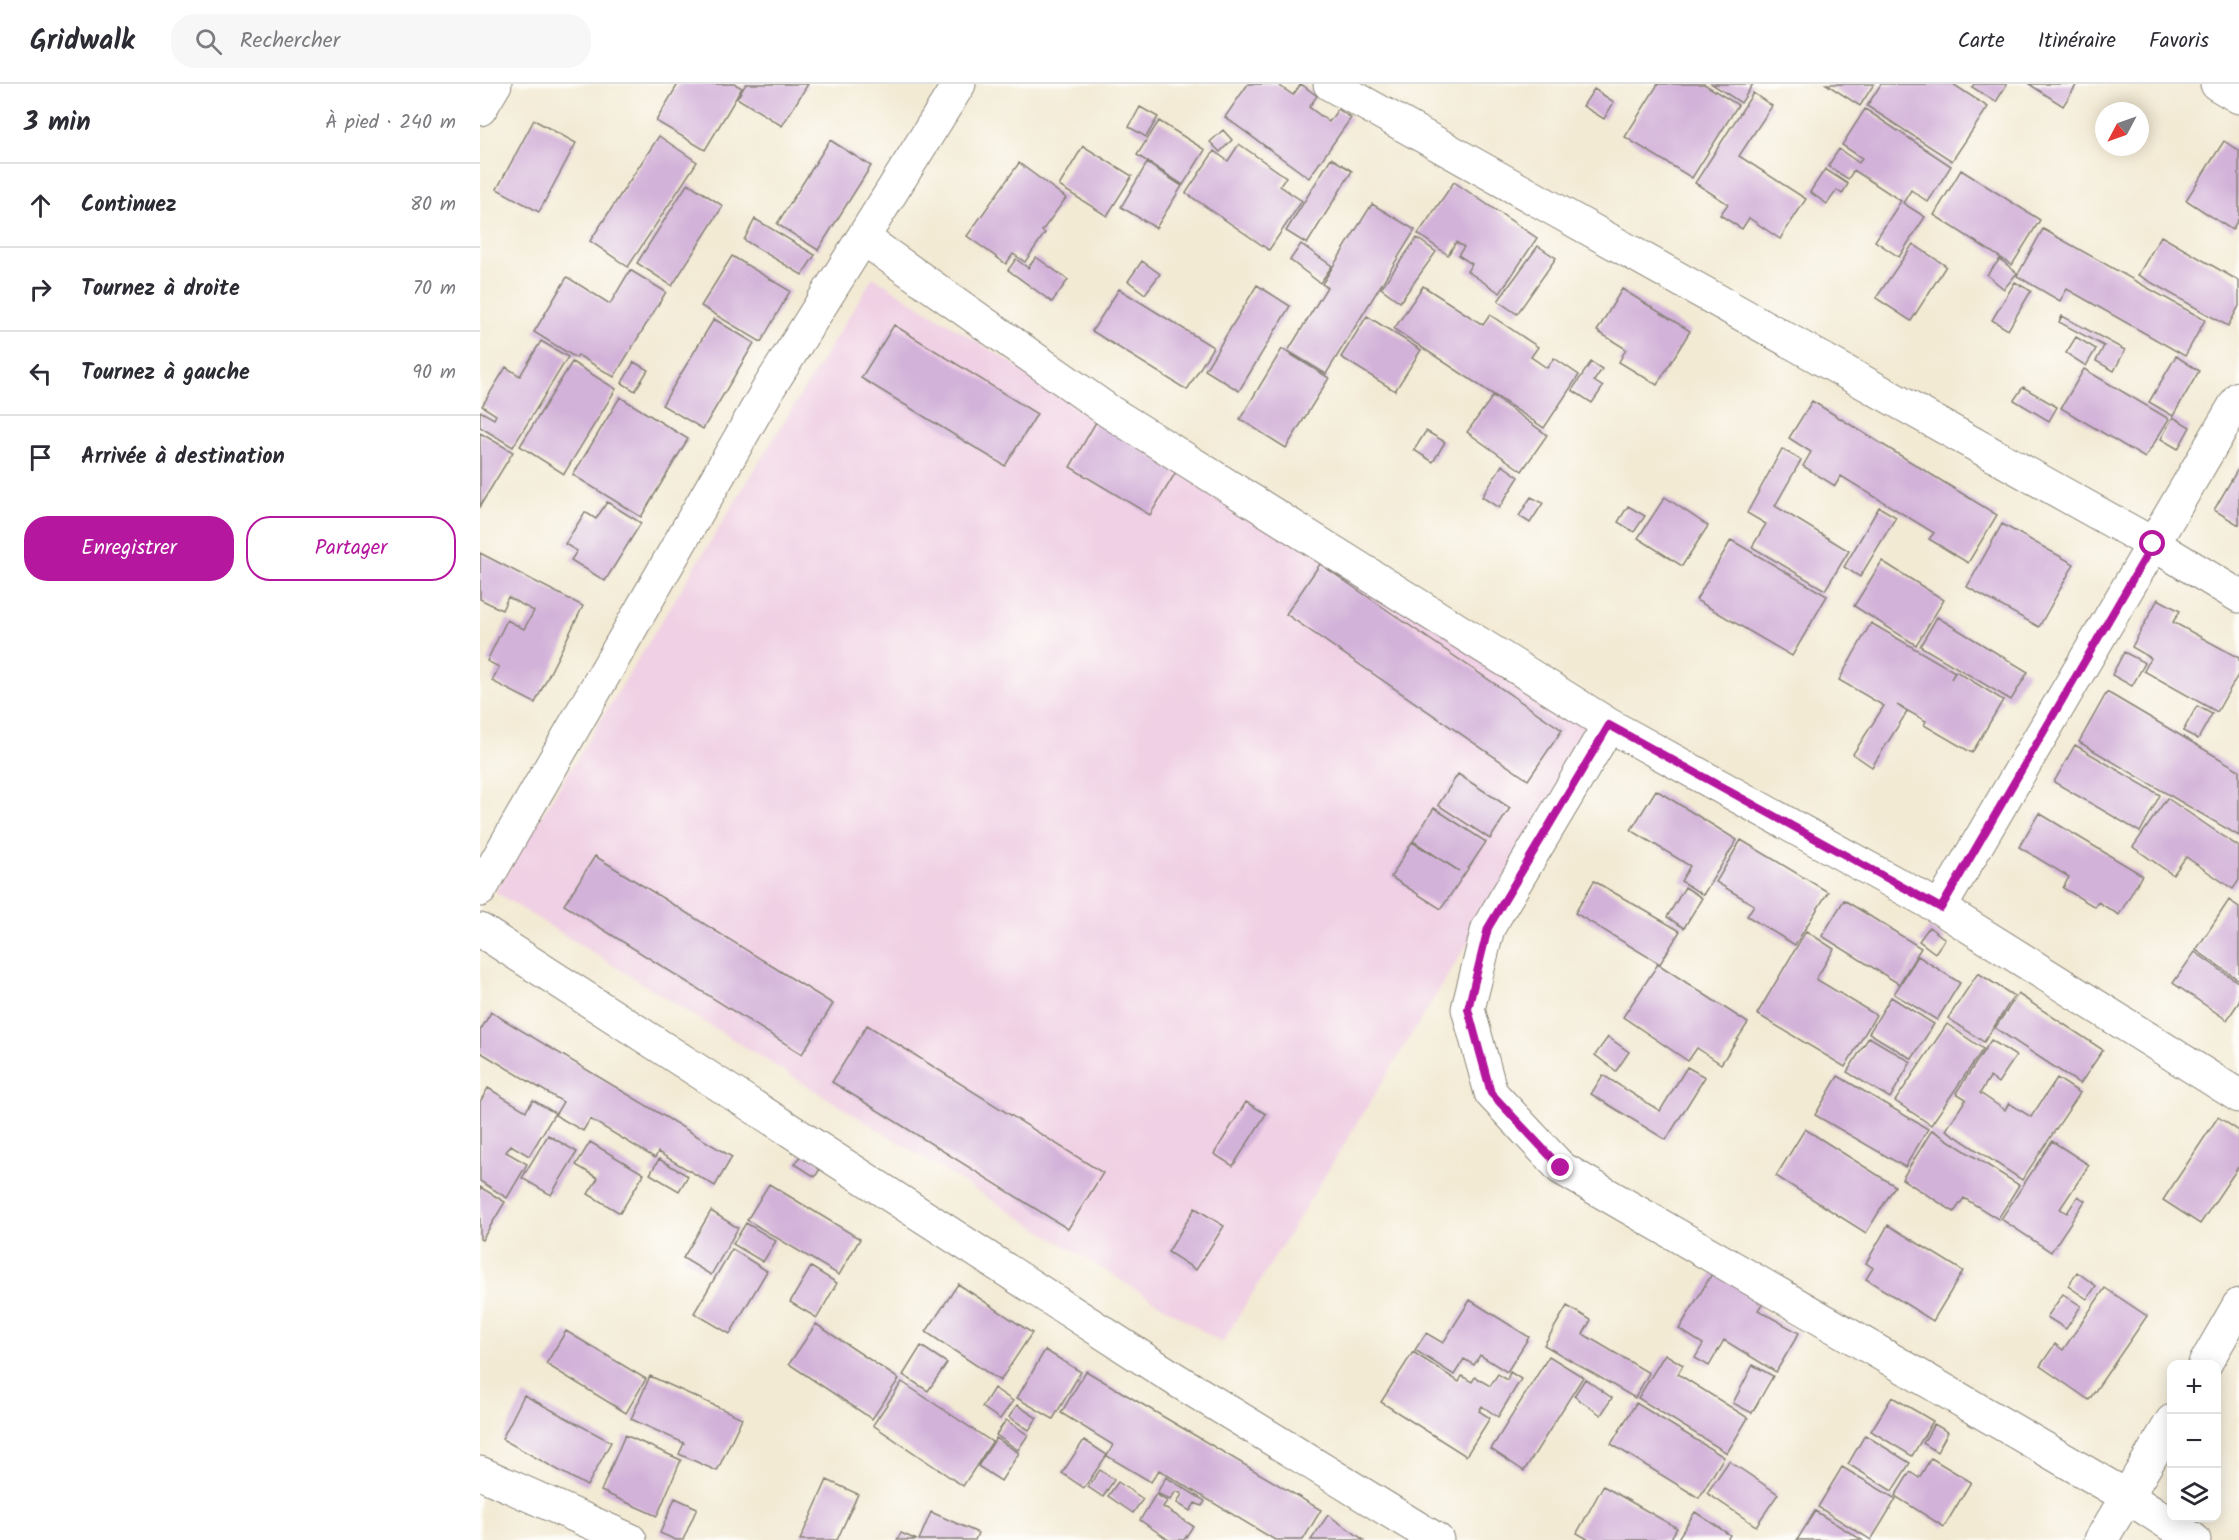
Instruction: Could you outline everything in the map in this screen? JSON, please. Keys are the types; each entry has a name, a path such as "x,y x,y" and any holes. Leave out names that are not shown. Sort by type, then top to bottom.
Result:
{"street":[{"path":"480,109 495,84"},
{"path":"480,890 770,386 959,84"},
{"path":"1330,84 2153,544 2239,596"},
{"path":"2217,84 2239,97"},
{"path":"863,238 1110,412 1609,725 1941,908 2239,1096"},
{"path":"1941,908 2239,398"},
{"path":"1609,725 1488,928 1468,1009 1491,1093 1561,1168 2128,1497 2194,1540"},
{"path":"480,930 1165,1373 1437,1540"},
{"path":"2208,1360 2239,1305"},
{"path":"2101,1540 2167,1430"},
{"path":"480,1473 630,1540"}],"shaded area":[{"path":"873,277 1600,728 1222,1343 495,892"}],"building":[{"path":"678,84 735,84 742,88 705,150 656,121"},
{"path":"746,84 808,84 782,126 737,98"},
{"path":"1248,84 1277,84 1293,95 1301,84 1317,96 1309,107 1329,122 1338,109 1351,118 1309,178 1225,117"},
{"path":"1658,84 1704,84 1738,105 1692,178 1625,137"},
{"path":"1712,84 1753,84 1741,103"},
{"path":"1826,84 1874,84 1860,106"},
{"path":"1881,84 1953,84 1988,107 1952,161 1867,106"},
{"path":"1974,84 2007,84 1996,102 1972,87"},
{"path":"2029,84 2077,84 2063,106"},
{"path":"1594,89 1614,102 1604,119 1583,106"},
{"path":"1753,93 1772,106 1739,156 1806,199 1780,239 1749,218 1742,229 1720,215 1728,204 1695,183"},
{"path":"1140,107 1158,117 1146,137 1129,127"},
{"path":"1865,109 1951,166 1928,202 1911,190 1903,203 1925,217 1899,257 1875,241 1901,201 1854,170 1848,179 1828,166 1839,149 1859,163 1862,158 1842,145"},
{"path":"534,120 576,143 539,212 497,189"},
{"path":"1159,121 1205,150 1183,185 1137,155"},
{"path":"1223,130 1232,140 1220,152 1210,142"},
{"path":"659,136 697,162 628,267 590,241"},
{"path":"830,140 871,166 818,250 777,224"},
{"path":"2224,141 2239,151 2239,218 2232,230 2186,200"},
{"path":"1239,144 1286,177 1280,186 1302,201 1269,250 1186,193 1214,151 1228,161"},
{"path":"1083,146 1132,176 1107,216 1059,186"},
{"path":"1331,158 1352,171 1307,244 1286,231"},
{"path":"1019,163 1066,198 1042,231 1045,233 1025,262 1013,254 1006,264 967,236"},
{"path":"1147,163 1182,186 1156,228 1121,207"},
{"path":"1825,169 1848,184 1842,194 1837,190 1827,204 1810,192"},
{"path":"1961,170 2040,220 2012,265 1934,215"},
{"path":"1454,182 1537,238 1500,293 1467,271 1472,264 1458,255 1464,247 1456,242 1448,255 1418,234"},
{"path":"688,183 723,206 672,286 637,263"},
{"path":"1372,204 1415,230 1326,374 1288,351 1327,287 1322,284"},
{"path":"755,219 815,255 802,275 744,240"},
{"path":"2043,229 2205,320 2185,356 2067,289 2060,301 2017,276"},
{"path":"2161,236 2239,281 2239,306 2228,326 2138,275"},
{"path":"1417,238 1436,252 1400,302 1381,288"},
{"path":"1301,244 1332,266 1320,283 1290,260"},
{"path":"1913,244 1946,266 1911,321 1876,298"},
{"path":"1538,246 1556,258 1517,314 1498,301"},
{"path":"732,256 790,291 761,342 701,306"},
{"path":"1036,257 1068,280 1052,302 1008,270 1016,259 1028,268"},
{"path":"2000,259 2017,273 2004,289 1987,275"},
{"path":"1142,261 1160,274 1145,294 1128,281"},
{"path":"630,270 666,292 614,377 578,355 576,358 534,332 567,277 610,304"},
{"path":"2015,282 2031,291 2008,330 1992,320"},
{"path":"1257,285 1290,306 1239,391 1205,370"},
{"path":"1423,286 1483,325 1490,315 1538,347 1531,357 1547,368 1554,358 1579,375 1544,428 1394,329"},
{"path":"1119,289 1213,347 1187,390 1092,331"},
{"path":"1622,289 1690,331 1657,385 1619,362 1626,349 1597,331"},
{"path":"1367,316 1421,350 1395,391 1341,357"},
{"path":"2062,316 2125,350 2114,371 2096,361 2104,346 2059,322"},
{"path":"714,319 754,343 703,429 662,405"},
{"path":"894,325 1037,414 1005,466 861,378"},
{"path":"2076,337 2096,349 2086,366 2066,353"},
{"path":"541,341 568,357 513,447 480,427 480,411 494,419 496,415 482,406 506,367 520,376"},
{"path":"1282,349 1329,378 1286,448 1240,419"},
{"path":"2176,356 2199,371 2173,416 2149,402"},
{"path":"572,362 616,389 564,474 520,446"},
{"path":"634,362 648,370 635,391 622,383"},
{"path":"1591,362 1602,369 1594,381 1603,387 1592,403 1572,390"},
{"path":"2084,369 2169,419 2145,458 2061,408"},
{"path":"2023,387 2057,407 2049,421 2014,400"},
{"path":"1493,396 1547,435 1522,471 1467,432"},
{"path":"620,397 688,439 641,517 573,475"},
{"path":"1812,401 1997,515 1968,563 1929,539 1934,533 1841,476 1835,486 1803,466 1811,452 1789,438"},
{"path":"2173,417 2190,427 2178,449 2161,439"},
{"path":"1096,422 1176,472 1150,515 1070,467"},
{"path":"1426,431 1445,442 1433,462 1414,450"},
{"path":"480,433 513,452 480,506"},
{"path":"1782,449 1801,460 1775,506 1849,551 1825,590 1752,547 1766,524 1747,513"},
{"path":"1502,465 1519,477 1499,508 1482,497"},
{"path":"2239,467 2239,525 2214,510"},
{"path":"1531,497 1543,503 1530,523 1519,516"},
{"path":"1665,497 1708,526 1682,566 1638,538"},
{"path":"607,502 641,523 605,581 571,560 577,551 565,544 585,512 596,519"},
{"path":"1628,506 1645,516 1634,532 1618,522"},
{"path":"1879,507 1896,517 1860,577 1844,567"},
{"path":"2002,524 2074,564 2039,627 1967,587"},
{"path":"1731,540 1827,596 1792,656 1696,600"},
{"path":"480,553 583,606 535,703 492,681 499,667 487,661 507,620 524,629 534,611 508,597 502,610 480,599"},
{"path":"1882,561 1944,600 1916,645 1854,606"},
{"path":"1320,564 1562,730 1528,780 1286,614"},
{"path":"2158,599 2180,611 2173,622 2239,658 2239,673 2217,712 2144,671 2151,658 2132,647"},
{"path":"1937,617 2028,672 2011,700 1920,646"},
{"path":"1871,623 1955,672 1951,679 1956,671 2003,700 1972,753 1924,725 1926,721 1897,705 1907,712 1872,767 1853,754 1884,706 1839,680"},
{"path":"2124,652 2145,663 2132,686 2112,675"},
{"path":"2107,692 2239,770 2239,836 2079,742"},
{"path":"2197,706 2212,714 2198,739 2183,731"},
{"path":"2075,745 2160,795 2140,832 2054,782"},
{"path":"1458,774 1510,808 1490,839 1438,805"},
{"path":"1656,790 1737,840 1703,895 1681,881 1690,866 1631,830"},
{"path":"2167,798 2239,847 2239,880 2233,889 2186,857 2173,875 2133,847"},
{"path":"1434,808 1486,842 1441,909 1391,877 1412,842 1459,871 1413,841"},
{"path":"2039,813 2142,875 2119,915 2098,902 2095,907 2063,888 2069,877 2019,847"},
{"path":"1741,840 1828,892 1795,945 1747,916 1754,905 1716,882"},
{"path":"595,856 833,1004 802,1054 564,905"},
{"path":"1594,881 1680,931 1660,964 1575,913"},
{"path":"1685,887 1702,898 1684,928 1667,917"},
{"path":"1844,900 1921,948 1899,984 1822,936"},
{"path":"2229,900 2239,907 2239,980 2196,950"},
{"path":"1929,927 1945,939 1935,953 1919,941"},
{"path":"1806,931 1834,949 1816,979 1876,1015 1845,1067 1757,1014"},
{"path":"2195,952 2239,983 2239,1002 2227,1020 2173,983"},
{"path":"1918,956 1960,983 1937,1020 1894,994"},
{"path":"1658,964 1748,1023 1721,1064 1697,1048 1688,1061 1623,1017"},
{"path":"1978,973 2014,996 1984,1042 1948,1018"},
{"path":"2018,994 2103,1050 2080,1084 1995,1028"},
{"path":"1891,997 1934,1024 1912,1059 1869,1033"},
{"path":"491,1012 732,1157 715,1186 658,1152 655,1158 590,1119 583,1131 555,1115 563,1102 480,1052 480,1031"},
{"path":"1947,1024 1983,1049 1931,1125 1895,1101"},
{"path":"867,1025 1103,1173 1068,1229 832,1082"},
{"path":"1608,1037 1629,1052 1616,1071 1595,1055"},
{"path":"1869,1037 1911,1062 1890,1098 1847,1072"},
{"path":"1991,1040 2016,1056 1998,1083 1990,1077 1980,1093 2005,1110 2009,1103 2031,1117 2057,1078 2080,1093 2022,1180 1946,1130 1966,1099 1956,1093"},
{"path":"1687,1067 1705,1077 1666,1140 1591,1094 1603,1075 1660,1111"},
{"path":"1838,1076 1928,1129 1905,1167 1815,1115"},
{"path":"488,1088 526,1111 533,1100 555,1113 529,1156 511,1145 506,1152 527,1164 507,1198 480,1181 480,1102"},
{"path":"1246,1102 1266,1114 1233,1166 1214,1154"},
{"path":"2218,1117 2239,1131 2239,1166 2200,1224 2163,1200"},
{"path":"1805,1129 1895,1186 1866,1233 1776,1176"},
{"path":"1932,1130 2019,1185 1998,1219 1964,1198 1954,1212 1902,1179"},
{"path":"548,1135 577,1152 551,1195 522,1178"},
{"path":"2052,1141 2089,1165 2060,1209 2067,1213 2078,1196 2085,1201 2051,1252 2001,1219"},
{"path":"590,1142 644,1174 620,1213 588,1194 598,1178 576,1165"},
{"path":"803,1151 823,1164 815,1177 795,1164"},
{"path":"659,1159 688,1176 679,1191 650,1174"},
{"path":"769,1184 860,1239 839,1275 747,1220"},
{"path":"480,1187 505,1202 482,1240 480,1239"},
{"path":"1195,1208 1224,1226 1196,1270 1168,1252"},
{"path":"711,1211 738,1228 711,1275 683,1258"},
{"path":"746,1223 776,1241 763,1262 733,1244"},
{"path":"1888,1225 1963,1271 1933,1321 1866,1279 1873,1268 1866,1263"},
{"path":"732,1249 767,1271 730,1334 694,1313"},
{"path":"811,1267 837,1283 817,1318 790,1302"},
{"path":"1713,1272 1764,1301 1758,1310 1799,1333 1776,1372 1724,1340 1709,1366 1695,1358 1703,1344 1679,1329"},
{"path":"2077,1272 2096,1286 2087,1299 2068,1286"},
{"path":"958,1284 1032,1333 1000,1381 926,1332"},
{"path":"2105,1288 2147,1316 2089,1400 2040,1366 2055,1344 2063,1350"},
{"path":"2063,1294 2081,1306 2066,1329 2047,1317"},
{"path":"1470,1300 1529,1337 1507,1372 1480,1355 1474,1365 1464,1359 1454,1375 1415,1350 1426,1333 1443,1343"},
{"path":"1567,1306 1591,1320 1583,1334 1649,1373 1635,1398 1544,1345"},
{"path":"816,1324 899,1379 872,1419 789,1364"},
{"path":"566,1331 646,1379 626,1413 546,1364"},
{"path":"921,1346 947,1363 928,1391 903,1375"},
{"path":"1045,1350 1081,1372 1053,1419 1017,1398"},
{"path":"1413,1352 1459,1382 1462,1376 1472,1382 1475,1377 1490,1386 1498,1374 1507,1380 1510,1372 1521,1379 1498,1417 1482,1406 1479,1411 1490,1418 1466,1456 1381,1402"},
{"path":"1665,1354 1683,1365 1678,1374 1748,1418 1727,1453 1638,1398"},
{"path":"1549,1356 1583,1377 1524,1471 1491,1449"},
{"path":"1753,1365 1773,1376 1752,1413 1733,1403"},
{"path":"1086,1371 1321,1510 1303,1540 1275,1540 1159,1470 1151,1482 1107,1456 1113,1445 1061,1413"},
{"path":"650,1376 742,1418 717,1471 679,1454 684,1443 631,1419"},
{"path":"1585,1379 1612,1398 1601,1415 1574,1396"},
{"path":"902,1382 992,1442 963,1486 873,1425"},
{"path":"994,1388 1013,1401 1000,1419 982,1407"},
{"path":"524,1395 611,1442 587,1486 502,1439"},
{"path":"1892,1397 1933,1421 1912,1456 1871,1431"},
{"path":"1636,1403 1724,1457 1699,1498 1611,1444"},
{"path":"1017,1405 1037,1418 1029,1430 1009,1417"},
{"path":"1006,1420 1028,1435 1018,1450 996,1435"},
{"path":"1934,1424 1948,1432 1937,1452 1923,1443"},
{"path":"625,1435 681,1460 657,1516 601,1491"},
{"path":"1865,1435 1910,1463 1892,1491 1848,1464"},
{"path":"996,1438 1019,1453 1001,1481 978,1466"},
{"path":"1084,1440 1107,1455 1084,1488 1062,1473"},
{"path":"1931,1458 1971,1482 1944,1527 1895,1496 1910,1472 1919,1478"},
{"path":"1729,1461 1778,1494 1756,1526 1707,1493"},
{"path":"1842,1467 1896,1499 1871,1540 1818,1507"},
{"path":"1100,1470 1114,1480 1103,1497 1088,1487"},
{"path":"1166,1477 1205,1501 1202,1506 1195,1503 1190,1511 1177,1503 1182,1494 1176,1491 1170,1500 1157,1493"},
{"path":"827,1480 858,1494 837,1540 800,1540"},
{"path":"1118,1482 1143,1499 1133,1513 1108,1496"},
{"path":"1603,1486 1677,1528 1670,1540 1589,1540 1577,1533"},
{"path":"1156,1494 1167,1501 1163,1507 1193,1526 1184,1540 1169,1540 1140,1520"},
{"path":"675,1498 697,1508 683,1540 676,1540 660,1533"},
{"path":"1815,1511 1862,1540 1797,1540"},
{"path":"931,1512 978,1533 975,1540 919,1540"},
{"path":"1695,1512 1730,1535 1727,1540 1677,1540"},
{"path":"1328,1515 1364,1540 1311,1540"},
{"path":"901,1533 917,1540 897,1540"}],"route":[{"path":"1561,1168 1491,1093 1468,1009 1488,928 1609,725 1941,908 2153,544"}]}
